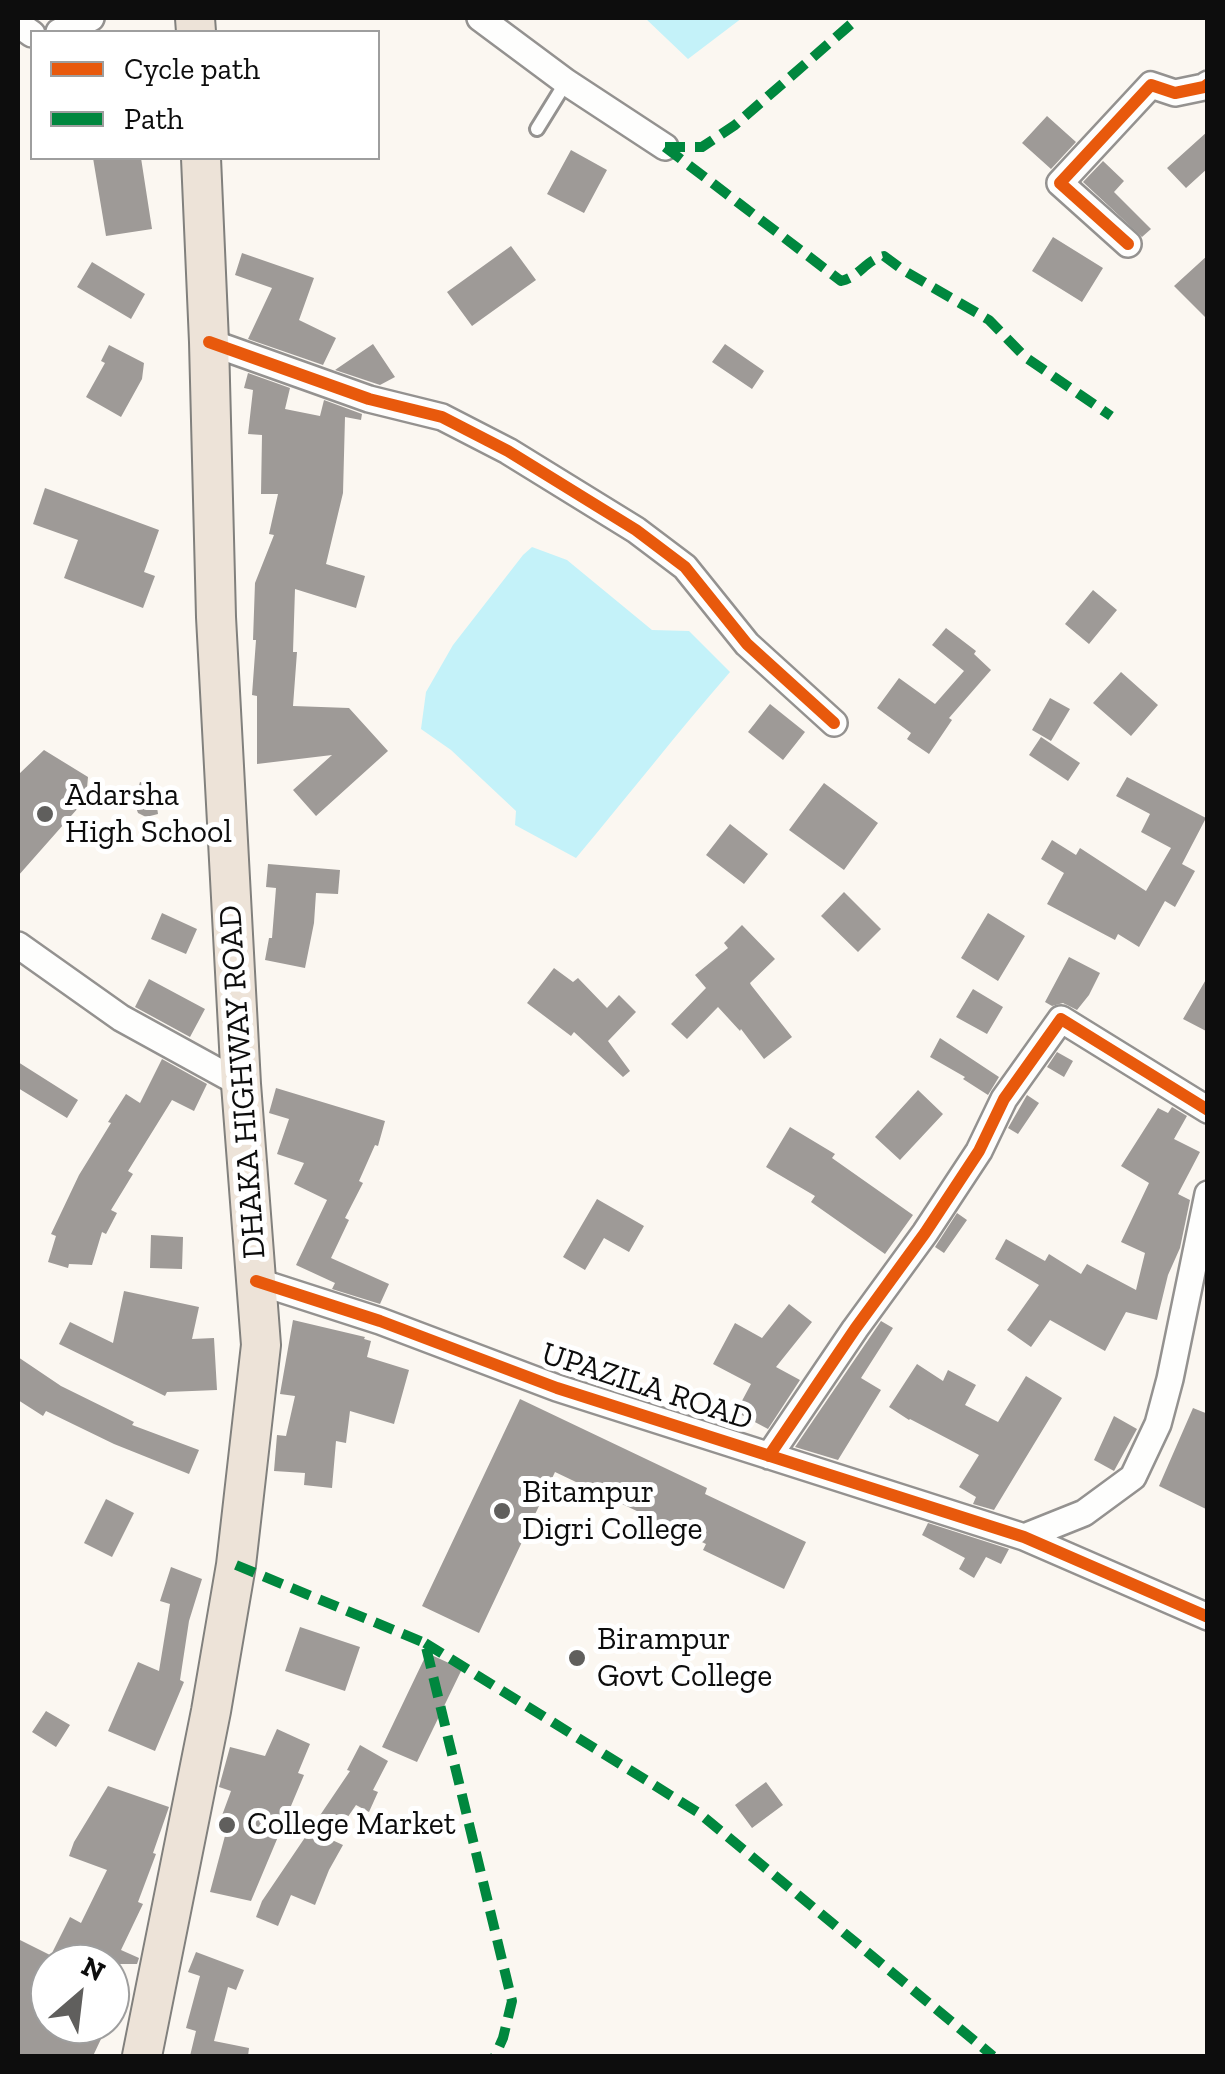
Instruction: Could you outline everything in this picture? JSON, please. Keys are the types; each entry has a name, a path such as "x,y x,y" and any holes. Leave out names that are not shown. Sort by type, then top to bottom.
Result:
{"main road":[{"name":"DHAKA HIGHWAY ROAD","path":"142,2056 236,1565 261,1345 241,1084 216,617 201,160"}],"street":[{"path":"64,30 91,18"},
{"path":"480,18 566,82 665,147"},
{"path":"1128,244 1060,184 1151,85 1174,93 1208,84"},
{"path":"209,342 369,399 442,418 508,451 636,530 685,567 746,644 834,723"},
{"path":"18,945 121,1018 241,1084"},
{"path":"769,1456 925,1233 979,1150 1004,1099 1061,1019 1208,1110"},
{"path":"1024,1537 1084,1513 1133,1477 1158,1424 1170,1379 1208,1194"},
{"name":"UPAZILA ROAD","path":"256,1281 380,1321 557,1388 1024,1537 1208,1617"}],"lane":[{"path":"536,129 566,82"}],"water":[{"path":"645,18 742,18 688,59"},
{"path":"532,547 567,560 652,630 689,631 730,672 576,858 515,825 516,811 451,750 421,729 426,692 453,645"}],"building":[{"path":"1047,116 1076,142 1051,169 1022,143"},
{"path":"1208,131 1208,168 1186,188 1167,168"},
{"path":"571,150 607,170 584,213 547,194"},
{"path":"93,160 141,160 152,229 106,236"},
{"path":"1103,161 1124,181 1114,192 1151,229 1142,237 1083,182"},
{"path":"1053,237 1103,268 1082,302 1032,271"},
{"path":"511,246 536,280 472,326 447,292"},
{"path":"242,253 314,278 299,320 336,338 323,365 248,339 272,288 235,275"},
{"path":"1208,255 1208,320 1174,286"},
{"path":"92,262 145,294 131,319 77,287"},
{"path":"373,344 395,377 380,385 335,370"},
{"path":"725,344 764,371 752,389 712,362"},
{"path":"109,345 144,363 142,379 121,417 86,397 105,363 101,361"},
{"path":"248,373 290,388 285,409 320,416 324,400 362,414 361,420 345,417 343,493 326,564 365,576 356,608 295,589 293,652 297,652 293,706 349,708 388,751 316,816 293,790 332,755 257,764 257,696 252,695 255,583 274,535 269,534 278,494 261,494 262,435 248,434 253,390 244,388"},
{"path":"45,488 159,530 144,572 155,576 143,608 64,578 78,540 33,524"},
{"path":"1093,590 1117,610 1089,644 1065,624"},
{"path":"946,628 976,651 974,654 991,670 949,718 952,720 929,754 907,739 911,733 877,708 899,678 935,704 964,671 932,645"},
{"path":"1121,672 1158,705 1131,736 1093,703"},
{"path":"1050,698 1070,709 1051,741 1032,730"},
{"path":"770,704 805,732 783,760 748,732"},
{"path":"1041,737 1080,763 1068,781 1029,755"},
{"name":"Adarsha High School","path":"44,750 88,777 86,799 18,876 18,775"},
{"path":"1127,777 1206,818 1182,864 1195,871 1175,907 1165,901 1139,947 1118,934 1115,940 1047,904 1064,873 1041,859 1052,840 1076,855 1080,848 1146,891 1171,848 1141,832 1150,814 1116,796"},
{"path":"140,782 152,786 158,814 146,817 138,813 134,802"},
{"path":"824,783 878,823 844,870 789,830"},
{"path":"730,824 768,854 744,884 706,855"},
{"path":"268,864 340,870 338,894 316,893 305,968 265,960 272,938 276,888 266,887"},
{"path":"844,892 881,929 858,952 821,916"},
{"path":"162,913 197,929 186,954 151,939"},
{"path":"988,913 1025,936 998,981 961,958"},
{"path":"742,925 775,959 750,983 792,1037 764,1059 718,1007 687,1039 671,1024 706,988 695,975 728,948 724,943"},
{"path":"1069,957 1100,973 1077,1010 1063,1003 1052,1006 1045,1002"},
{"path":"554,968 573,982 578,978 607,1008 619,995 636,1012 608,1041 630,1071 623,1077 574,1032 571,1036 527,1003"},
{"path":"1208,976 1208,1032 1183,1019"},
{"path":"149,979 205,1009 190,1037 135,1007"},
{"path":"973,989 1003,1007 987,1034 956,1017"},
{"path":"940,1038 999,1077 988,1095 930,1057"},
{"path":"1057,1052 1073,1061 1064,1077 1047,1067"},
{"path":"162,1059 207,1084 194,1111 172,1100 128,1171 133,1174 111,1210 117,1213 106,1234 102,1232 92,1265 69,1264 68,1268 48,1262 56,1236 51,1234 79,1175 111,1123 108,1122 126,1094 140,1103"},
{"path":"18,1062 78,1100 67,1118 18,1088"},
{"path":"276,1088 385,1121 331,1258 389,1284 380,1304 332,1289 335,1283 296,1265 327,1200 294,1184 304,1163 277,1154 289,1119 269,1113"},
{"path":"918,1090 943,1114 900,1160 875,1137"},
{"path":"1027,1095 1039,1103 1018,1134 1008,1128"},
{"path":"1172,1107 1187,1116 1174,1139 1200,1152 1178,1194 1190,1200 1180,1248 1168,1275 1157,1320 1126,1312 1105,1351 1050,1320 1031,1347 1007,1330 1039,1285 995,1259 1006,1239 1045,1261 1049,1254 1081,1274 1087,1264 1136,1290 1145,1253 1121,1242 1149,1183 1121,1166 1158,1108 1168,1113"},
{"path":"790,1127 835,1154 832,1158 913,1215 885,1254 811,1202 815,1196 766,1167"},
{"path":"597,1199 644,1226 629,1252 604,1238 585,1270 563,1257"},
{"path":"957,1213 967,1220 944,1253 935,1247"},
{"path":"151,1235 183,1237 182,1269 150,1268"},
{"path":"124,1291 199,1307 192,1339 214,1338 217,1390 167,1392 165,1396 59,1344 70,1322 113,1343"},
{"path":"789,1304 812,1322 776,1367 800,1380 768,1429 736,1412 751,1384 713,1364 735,1323 762,1338"},
{"path":"293,1320 365,1337 371,1341 367,1357 409,1370 394,1424 350,1411 346,1443 336,1441 332,1488 304,1485 305,1473 274,1471 277,1435 286,1436 295,1396 280,1394"},
{"path":"881,1321 893,1328 861,1378 881,1390 838,1460 795,1447"},
{"path":"18,1357 61,1386 134,1422 132,1425 199,1450 189,1474 46,1411 43,1416 18,1400"},
{"path":"917,1364 943,1381 948,1370 976,1385 965,1405 998,1422 1026,1376 1062,1398 994,1510 973,1504 976,1497 959,1487 979,1455 889,1407"},
{"name":"Bitampur Digri College","path":"520,1399 707,1488 705,1494 806,1542 784,1589 703,1550 706,1544 555,1472 479,1633 422,1606"},
{"path":"1193,1408 1208,1414 1208,1510 1159,1486"},
{"path":"1114,1416 1137,1429 1114,1471 1094,1460"},
{"path":"106,1499 134,1513 112,1557 84,1543"},
{"path":"928,1523 1009,1549 1001,1564 986,1557 974,1578 959,1569 965,1558 922,1535"},
{"path":"171,1567 202,1579 189,1621 180,1680 184,1682 155,1751 108,1731 138,1662 159,1671 170,1604 160,1601"},
{"path":"300,1627 360,1647 345,1691 285,1671"},
{"path":"427,1653 462,1669 417,1762 382,1747"},
{"path":"46,1711 70,1725 56,1747 32,1732"},
{"path":"277,1729 310,1744 298,1773 304,1775 251,1901 210,1892 226,1832 217,1829 231,1791 219,1787 230,1747 265,1756"},
{"path":"360,1745 388,1761 373,1790 378,1792 369,1812 356,1805 332,1840 343,1845 315,1905 291,1895 278,1926 256,1917 262,1901 350,1771 347,1770"},
{"path":"766,1782 783,1805 752,1828 735,1805"},
{"path":"108,1786 169,1807 138,1902 143,1904 124,1944 56,1944 70,1917 81,1923 107,1870 69,1856"},
{"path":"18,1939 30,1945 30,2044 99,2044 93,2056 18,2056"},
{"path":"196,1952 244,1970 236,1990 228,1987 214,2041 249,2048 248,2056 190,2056 196,2031 186,2028 200,1976 188,1972"},
{"path":"130,1954 139,1958 137,1964 130,1964"}],"marked path":[{"path":"665,147 702,147 735,125 858,18"},
{"path":"665,147 841,281 884,256 989,320 1025,357 1111,416"},
{"path":"236,1565 425,1643 512,2001 495,2056"},
{"path":"425,1643 699,1813 993,2056"}],"cycle path":[{"path":"1128,244 1060,183 1151,85 1175,93 1208,84"},
{"path":"209,342 369,399 442,417 508,451 636,530 685,567 747,644 834,723"},
{"path":"769,1456 925,1233 979,1151 1004,1099 1061,1019 1208,1110"},
{"path":"256,1281 380,1321 557,1388 1024,1537 1208,1617"}],"place":[{"name":"Adarsha High School","path":"45,814"},
{"name":"Bitampur Digri College","path":"502,1511"},
{"name":"Birampur Govt College","path":"577,1658"},
{"name":"College Market","path":"227,1825"}]}
